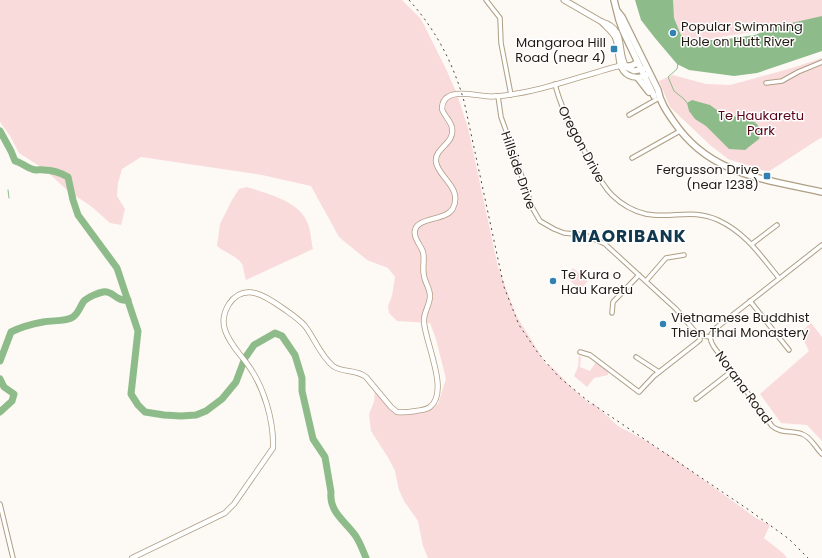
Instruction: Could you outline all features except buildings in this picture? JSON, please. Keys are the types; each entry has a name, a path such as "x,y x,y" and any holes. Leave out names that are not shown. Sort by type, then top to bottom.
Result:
{"highway":[{"path":"614,0 618,12 618,20 637,63 658,90 656,97"},
{"path":"618,12 622,17 645,72"},
{"path":"623,65 631,66 637,63"},
{"path":"638,78 656,97 680,131 696,148 715,161 731,169 751,176 822,192"}],"main road":[{"path":"564,0 611,26 618,33 621,44 623,70 638,78 645,72"},
{"path":"623,65 630,70 645,72"}],"street":[{"path":"486,0 500,18 501,43 511,95"},
{"path":"766,83 782,80 822,62"},
{"path":"132,558 225,513 234,504 274,448 266,400 256,377 225,332 223,321 224,314 229,304 235,297 246,293 257,293 274,302 300,321 334,366 339,369 358,372 366,378 395,411 422,410 432,405 437,398 437,384 424,322 430,292 424,277 423,253 416,237 415,229 423,222 448,214 454,205 455,197 452,187 437,165 436,161 438,153 448,143 452,134 452,126 442,109 444,100 450,95 462,93 498,96 524,93 623,65"},
{"name":"Oregon Drive","path":"555,84 562,106 602,182 619,201 632,209 650,214 702,214 719,221 733,229 752,244 779,278"},
{"name":"Hillside Drive","path":"498,96 501,117 537,218 557,231 585,235 602,242 676,309 700,336"},
{"path":"629,114 656,97"},
{"path":"632,158 680,131"},
{"path":"752,244 777,225"},
{"path":"580,352 590,355 639,392 659,372 696,344 700,340 700,336 710,337 713,330 822,245"},
{"path":"646,281 666,258 684,255"},
{"path":"612,313 613,302 639,275"},
{"path":"750,301 789,350"},
{"name":"Norana Road","path":"710,337 712,343 772,426 780,431 798,432 805,435 822,454"},
{"path":"636,357 659,372"},
{"path":"696,398 732,371"},
{"path":"0,504 13,558"}],"green space":[{"path":"0,0 402,0 421,19 457,94 468,128 498,267 516,315 546,364 552,367 590,404 593,403 618,426 650,443 662,452 665,452 756,518 770,525 764,538 787,558 428,558 423,546 418,521 404,501 399,490 395,471 371,431 369,414 374,402 375,390 396,411 417,413 438,404 446,379 436,339 430,323 397,321 389,313 388,306 392,296 395,277 388,268 367,260 339,237 311,186 262,175 141,157 122,169 118,183 117,196 125,209 121,225 110,223 92,207 67,190 44,169 19,153 10,136 0,122"},
{"path":"670,0 822,0 822,19 804,24 714,38 696,43 687,40 681,35 674,18"},
{"name":"Te Haukaretu Park","path":"822,58 822,137 768,172 728,159 710,145 670,107 659,81 673,75 706,84 730,85"},
{"path":"247,187 291,204 298,210 304,216 308,224 313,249 246,280 243,266 240,261 217,246 220,224 232,200 239,189"},
{"path":"573,268 588,281 580,290 566,277"},
{"path":"811,323 822,337 822,441 807,425 781,423 760,394 809,351 800,333"},
{"path":"579,356 581,357 580,367 590,371 596,362 608,371 608,375 594,378 587,387 574,376 578,367"}],"shaded area":[{"path":"635,0 673,0 674,18 681,35 687,40 696,43 755,35 774,27 822,16 822,51 757,73 734,76 689,70 677,64 641,20"},
{"path":"692,100 710,105 721,113 753,121 757,124 761,131 759,139 745,150 729,149 706,126 695,119 689,111 687,103"}],"waterway":[{"path":"678,63 677,69 668,77 674,91 687,103"},
{"path":"0,131 15,161 34,170 53,171 68,177 78,215 117,268 138,331 131,394 138,405 145,412 181,416 196,415 206,411 222,399 236,382 245,358 254,345 275,333 282,336 295,355 302,378 302,391 313,439 325,457 332,505 338,516 357,538 366,558"},
{"path":"8,190 9,198"},
{"path":"0,361 11,332 23,327 47,321 70,319 77,314 83,303 93,295 106,292 120,299 128,300"},
{"path":"0,379 4,387 14,394 12,401 0,412"}],"railway":[{"path":"409,0 419,11 435,35 455,73 464,101 504,287 519,325 538,353 559,377 588,401 749,510 789,539 808,558"}],"place":[{"name":"Popular Swimming Hole on Hutt River","path":"673,33"},
{"name":"Mangaroa Hill Road (near 4)","path":"614,49"},
{"name":"Fergusson Drive (near 1238)","path":"767,176"},
{"name":"Te Kura o Hau Karetu","path":"553,281"},
{"name":"Vietnamese Buddhist Thien Thai Monastery","path":"663,324"}],"district":[{"name":"MAORIBANK","path":"629,236"}]}
